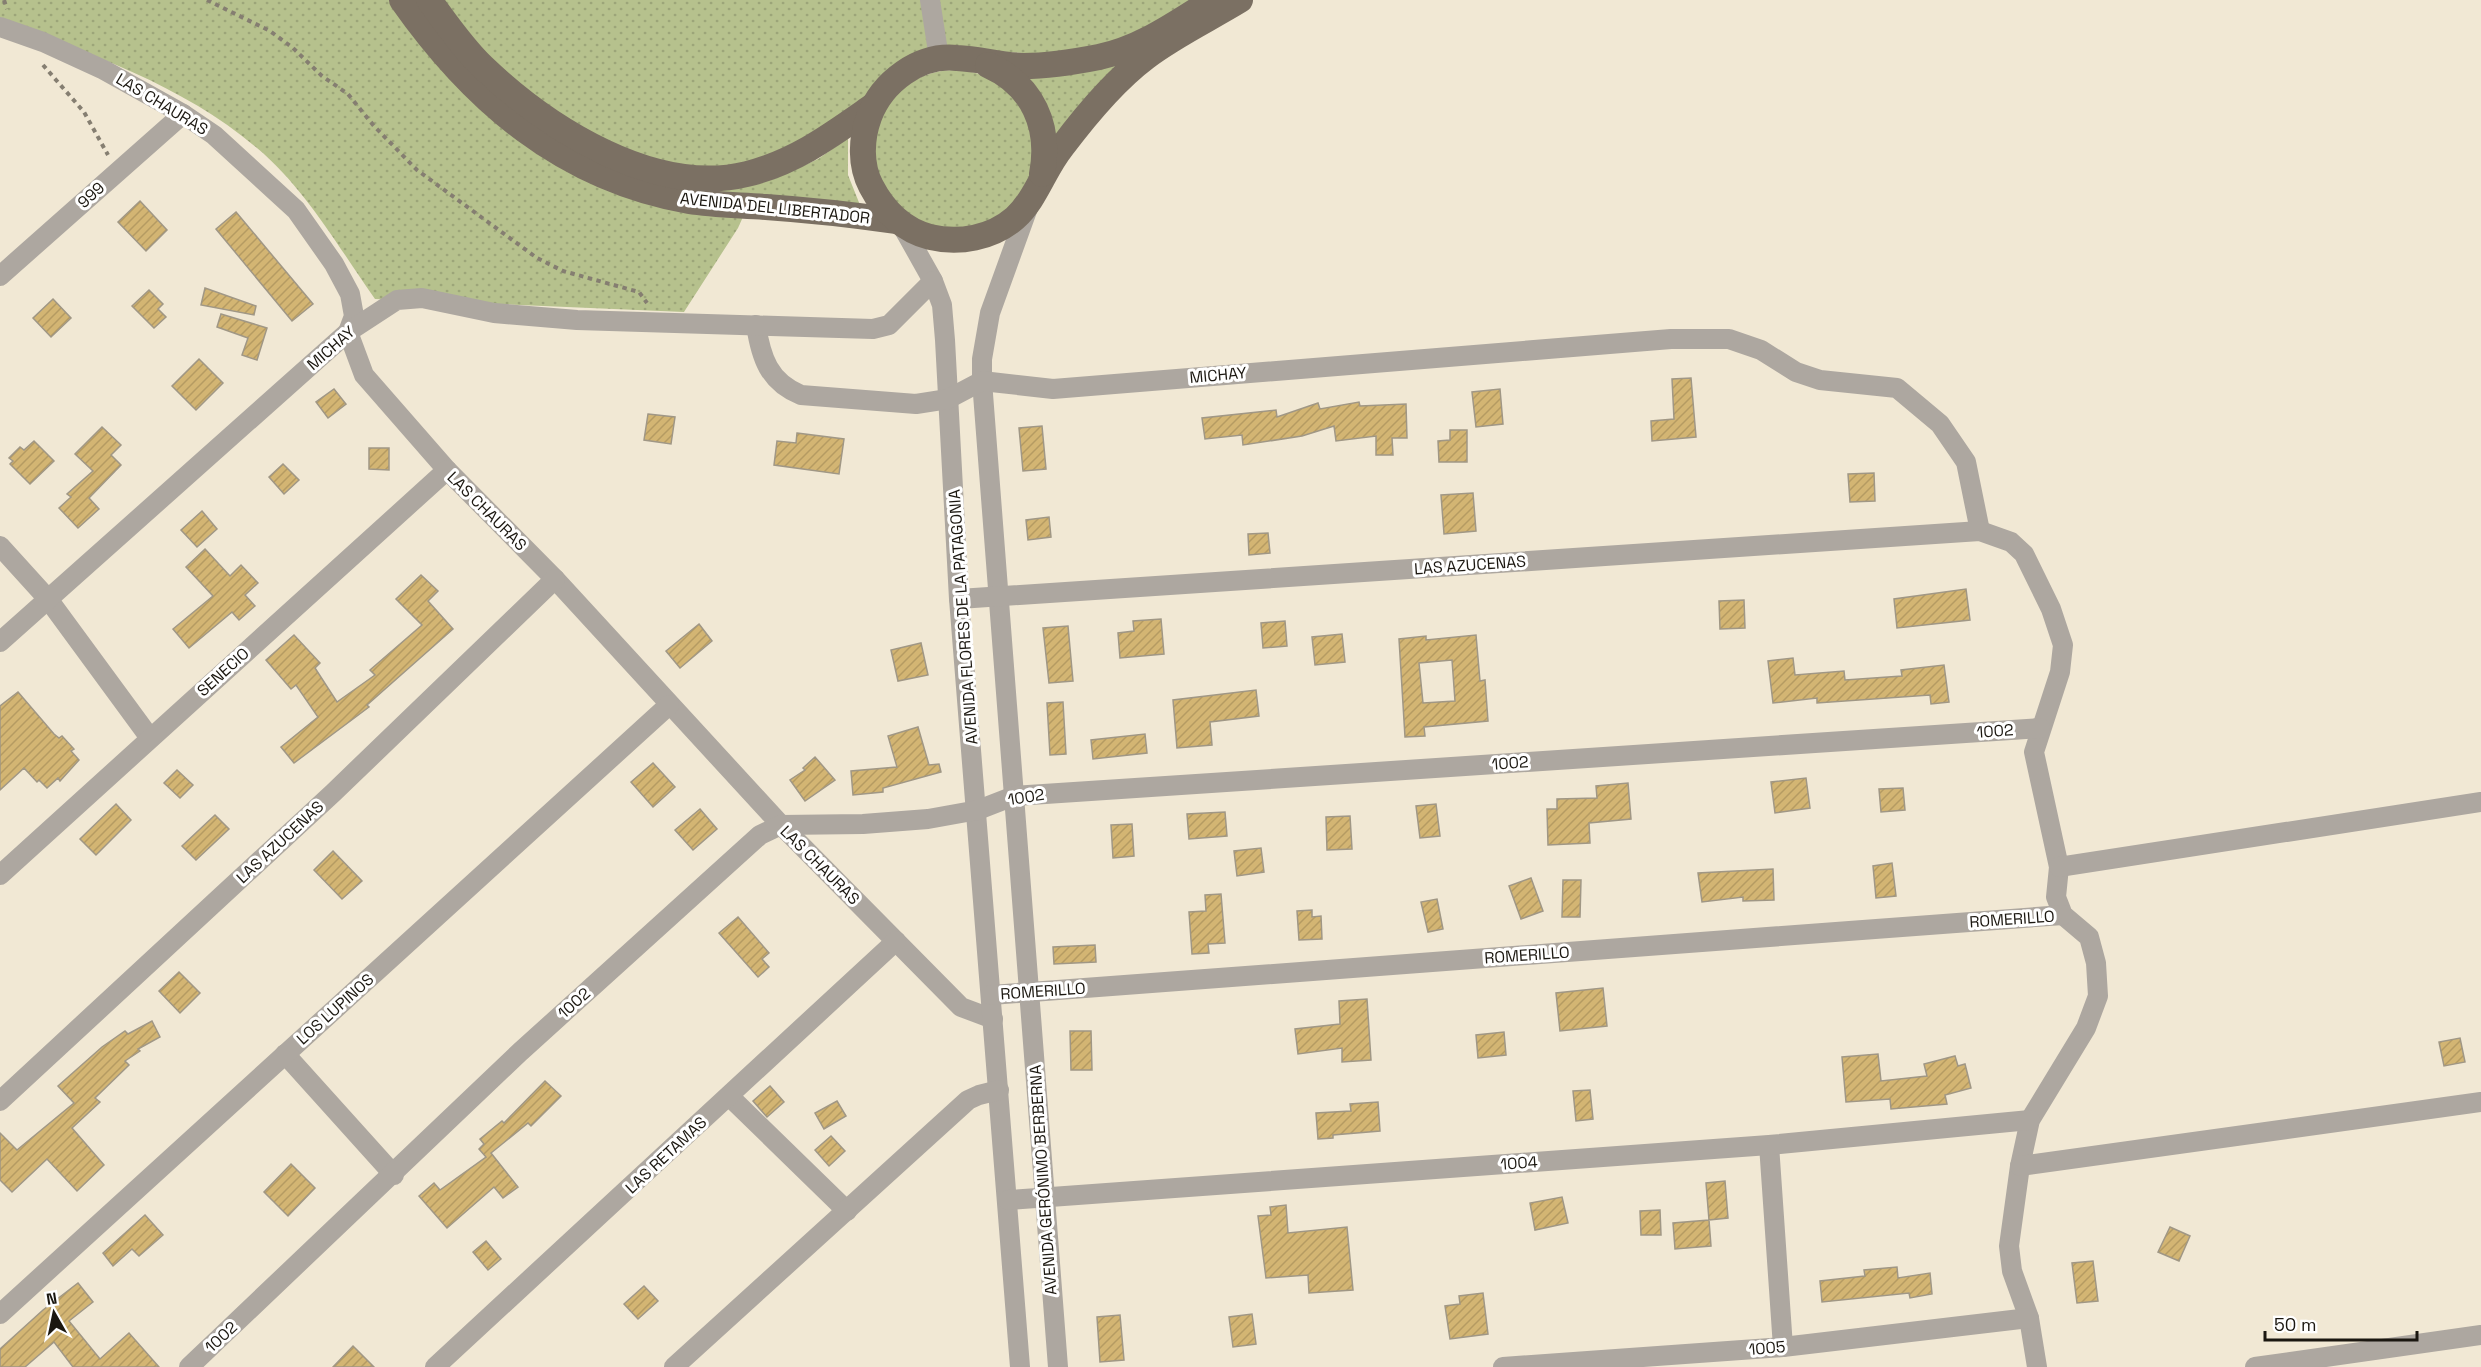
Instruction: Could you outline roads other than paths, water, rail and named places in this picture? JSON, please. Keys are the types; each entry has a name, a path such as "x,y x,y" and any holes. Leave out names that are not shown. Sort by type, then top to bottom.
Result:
{"main road":[{"name":"AVENIDA DEL LIBERTADOR","path":"402,0 447,60 492,105 528,134 586,167 658,194 691,201 830,212 899,222"},
{"name":"AVENIDA DEL LIBERTADOR","path":"429,0 482,66 537,113 581,139 620,157 678,177 728,178 764,170 808,152 873,106"},
{"name":"AVENIDA DEL LIBERTADOR","path":"1213,0 1132,48 1101,57 1052,65 939,58 909,70 888,85 873,106 864,130 863,155 868,180 880,203 899,222 919,234 944,240 970,239 994,231 1008,223 1036,189 1066,141 1147,56 1240,0"},
{"name":"AVENIDA DEL LIBERTADOR","path":"982,62 1003,71 1022,87 1036,107 1044,130 1046,154 1036,189"}],"street":[{"path":"930,0 939,58"},
{"name":"LAS CHAURAS","path":"0,27 43,42 104,70 183,114 214,135 296,210 334,264 350,294 354,316 348,332 363,375 447,470 555,579 781,825 961,1007 993,1019"},
{"name":"999","path":"0,276 183,114"},
{"path":"1029,992 982,358 990,313 1036,189"},
{"name":"AVENIDA FLORES DE LA PATAGONIA","path":"899,222 933,281 942,305 959,599 978,810 993,1019"},
{"name":"MICHAY","path":"0,642 348,332 397,300 422,298 494,313 577,320 873,329 889,326 933,281"},
{"path":"756,325 760,348 770,371 784,388 801,395 916,404 948,399 982,381"},
{"name":"MICHAY","path":"982,381 1053,389 1671,339 1729,339 1761,350 1796,372 1820,380 1897,388 1915,401 1940,424 1966,462 1980,531"},
{"name":"SENECIO","path":"0,875 447,470"},
{"path":"1980,531 2011,542 2024,554 2051,609 2063,645 2055,689 2040,728 2034,752 2059,867 2056,897 2063,915 2089,937 2096,963 2098,996 2086,1028 2030,1120 2020,1167 2009,1246 2012,1271 2029,1318 2037,1367"},
{"name":"LAS AZUCENAS","path":"959,599 1980,531"},
{"path":"0,546 48,599 150,738"},
{"name":"LAS AZUCENAS","path":"0,1101 333,793 555,579"},
{"name":"LOS LUPINOS","path":"0,1314 669,705"},
{"name":"1002","path":"189,1367 394,1175 520,1052 760,835 781,825 928,819 978,810 1014,796 2040,728"},
{"path":"2059,867 2481,802"},
{"name":"ROMERILLO","path":"991,995 2063,915"},
{"name":"LAS RETAMAS","path":"435,1367 896,941"},
{"name":"AVENIDA GERÓNIMO BERBERNA","path":"1029,992 1058,1367"},
{"path":"993,1019 1020,1367"},
{"path":"285,1054 394,1175"},
{"path":"674,1367 968,1100 999,1090"},
{"path":"730,1096 847,1211"},
{"path":"2020,1167 2481,1102"},
{"name":"1004","path":"1008,1200 1769,1145 2030,1120"},
{"path":"1769,1145 1783,1347"},
{"name":"1005","path":"1503,1367 1783,1347 2029,1318"},
{"path":"2255,1367 2481,1335"}]}
